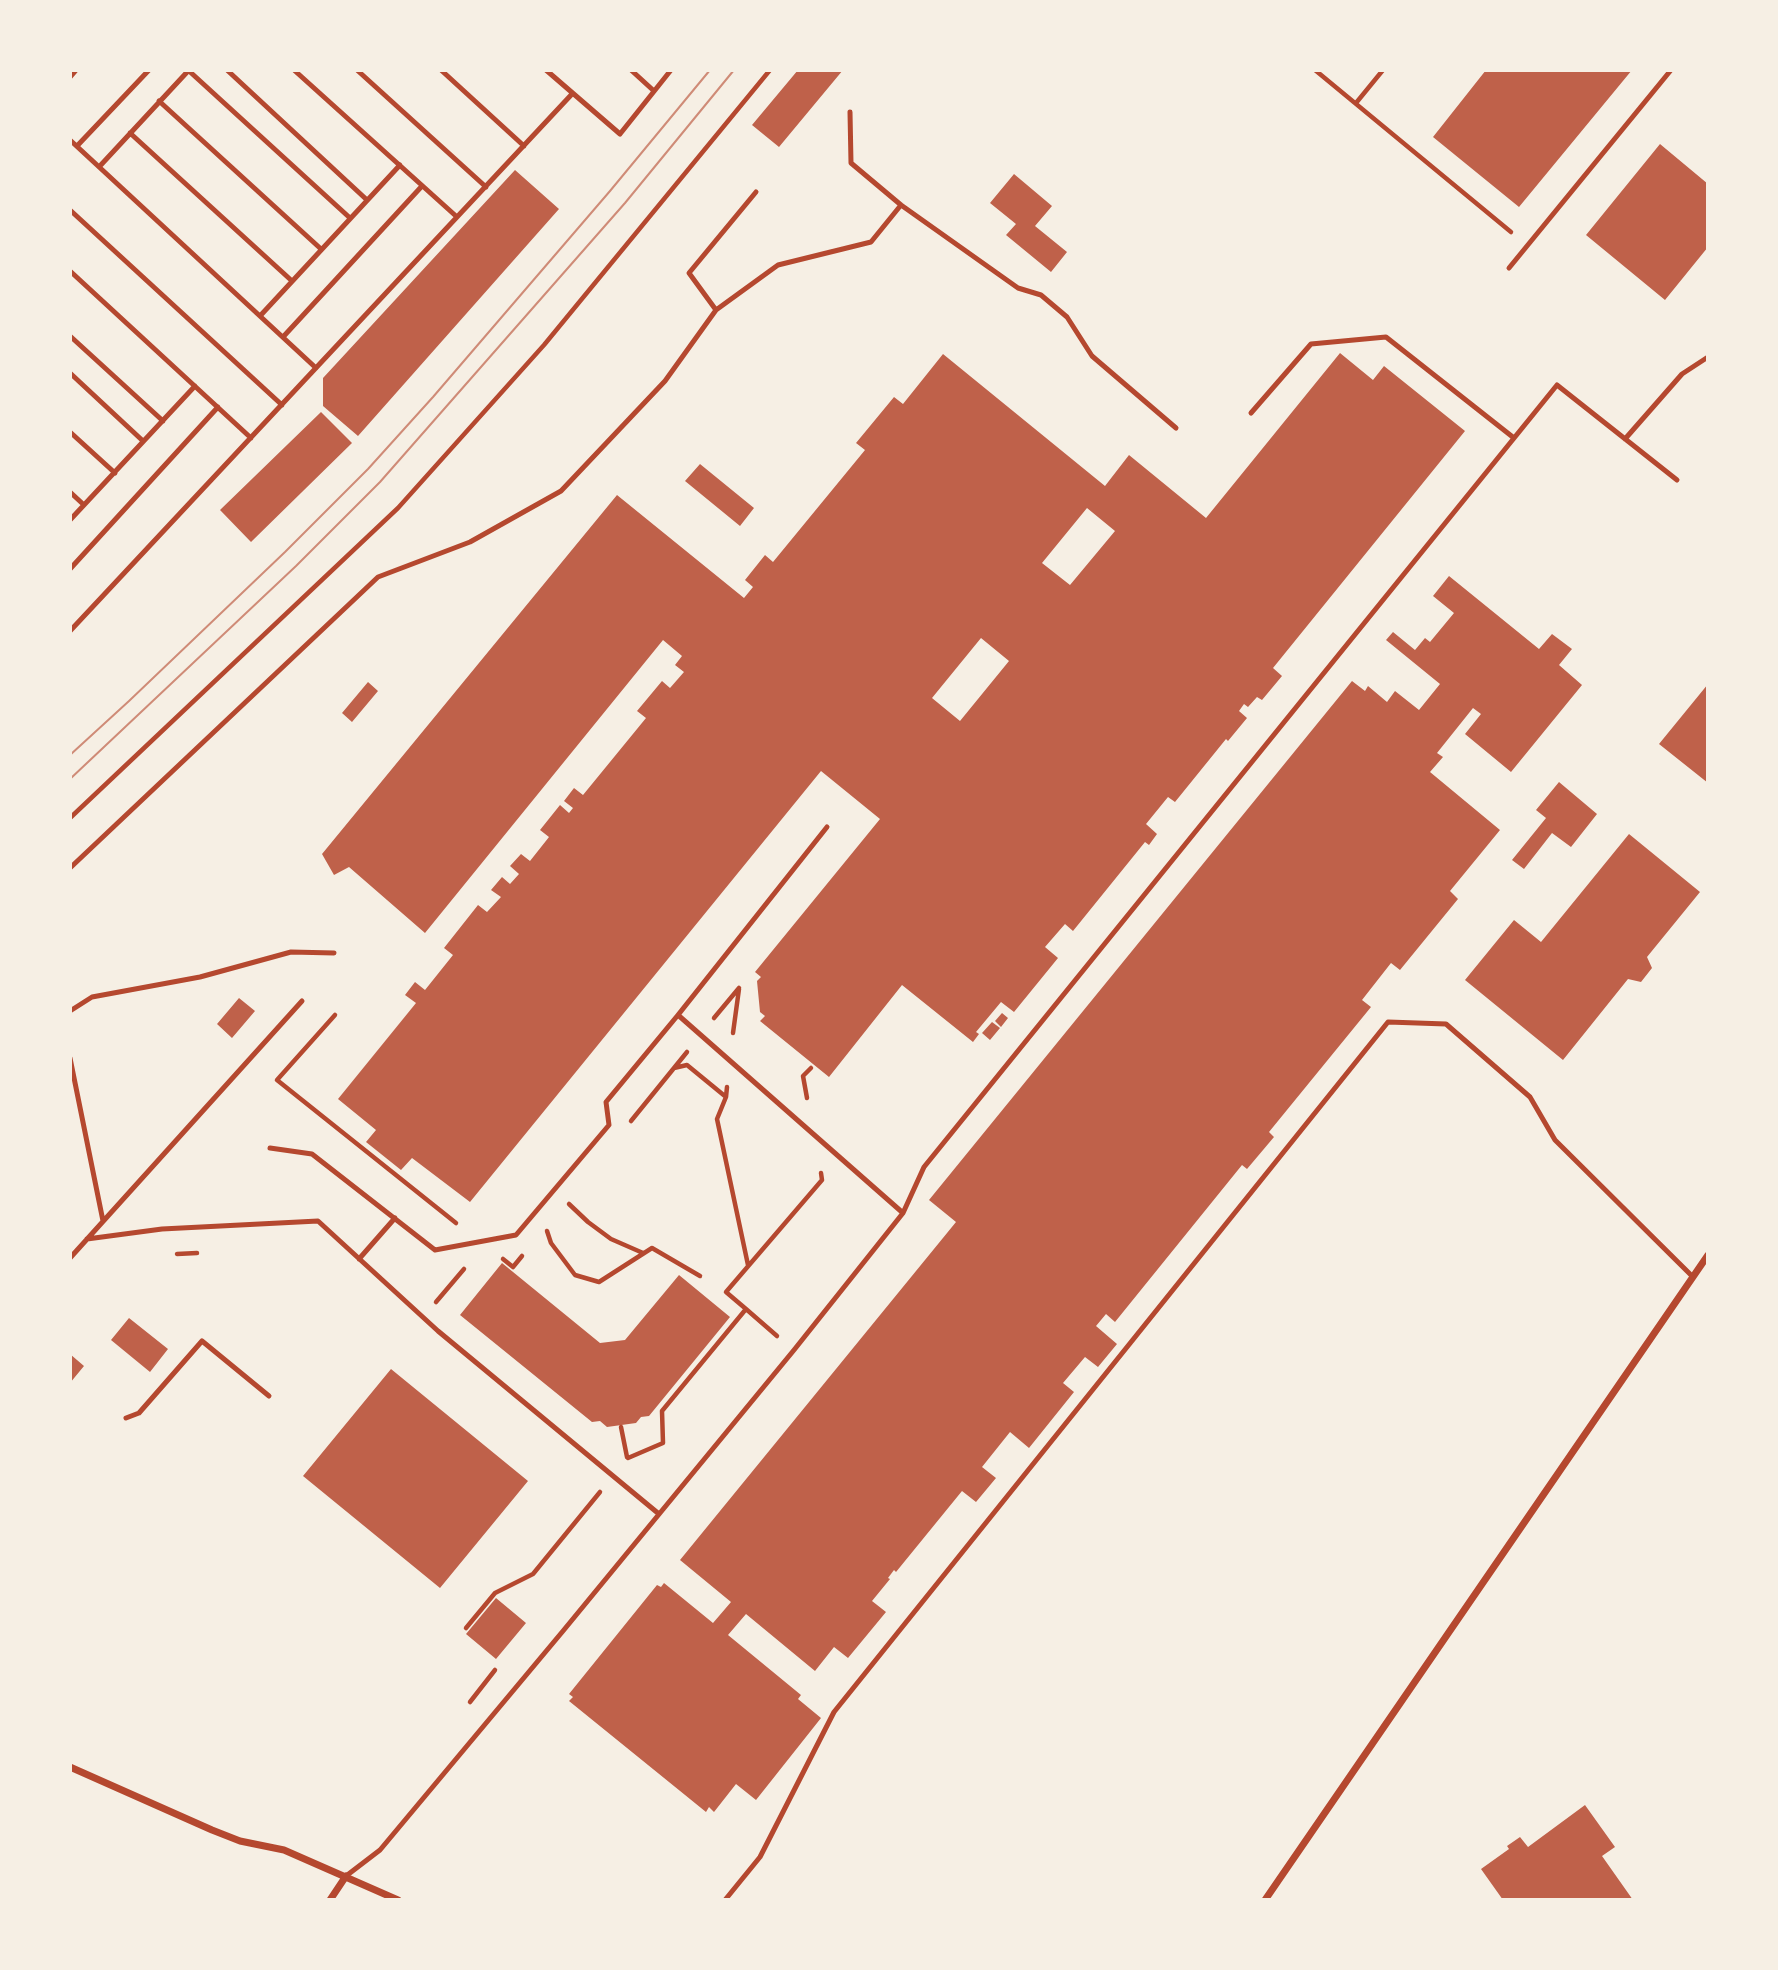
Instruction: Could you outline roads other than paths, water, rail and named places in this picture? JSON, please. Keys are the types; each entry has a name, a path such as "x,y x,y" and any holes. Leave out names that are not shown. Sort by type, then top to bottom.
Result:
{"street":[{"path":"1265,1900 1708,1255"},
{"path":"70,1767 212,1830 240,1841 284,1850 398,1900"},
{"path":"330,1900 346,1877"}],"lane":[{"path":"70,77 76,70"},
{"path":"77,146 149,70"},
{"path":"99,167 188,70 350,218"},
{"path":"227,70 367,200"},
{"path":"294,70 457,217"},
{"path":"357,70 485,187"},
{"path":"441,70 524,146"},
{"path":"546,70 620,134 671,70"},
{"path":"631,70 654,91"},
{"path":"1509,268 1671,70"},
{"path":"70,631 572,94"},
{"path":"159,101 321,249"},
{"path":"850,112 851,163 901,205 1018,288 1041,295 1067,317 1092,356 1176,428"},
{"path":"130,133 292,281"},
{"path":"70,140 316,368"},
{"path":"260,316 400,165"},
{"path":"283,337 422,186"},
{"path":"716,310 690,273 756,192"},
{"path":"70,868 378,578 470,542 561,491 665,381 716,310 778,265 871,243 901,205"},
{"path":"70,210 282,405"},
{"path":"70,271 251,438"},
{"path":"70,336 163,421"},
{"path":"1251,413 1311,344 1386,337 1514,438"},
{"path":"1625,439 1682,374 1708,357"},
{"path":"70,373 143,441"},
{"path":"346,1877 380,1850 794,1350 902,1213 923,1167 1557,385 1677,480"},
{"path":"70,520 195,386"},
{"path":"70,569 218,407"},
{"path":"70,432 115,473"},
{"path":"70,492 84,505"},
{"path":"270,1149 312,1154 435,1250 482,1244 516,1235 609,1125 606,1102 827,827"},
{"path":"70,1011 92,997 200,977 291,952 334,953"},
{"path":"70,1258 302,1001"},
{"path":"678,1015 902,1213"},
{"path":"725,1900 760,1857 834,1712 1388,1022 1446,1024 1530,1097 1555,1140 1693,1277"},
{"path":"70,1058 103,1221"},
{"path":"359,1259 395,1219"},
{"path":"87,1239 162,1229 318,1221 438,1331 659,1514"},
{"path":"126,1418 139,1413 202,1341 269,1396"}],"tram line":[{"path":"70,755 285,552 368,469 610,191 710,70"},
{"path":"70,779 296,566 380,482 625,203 734,70"}]}
